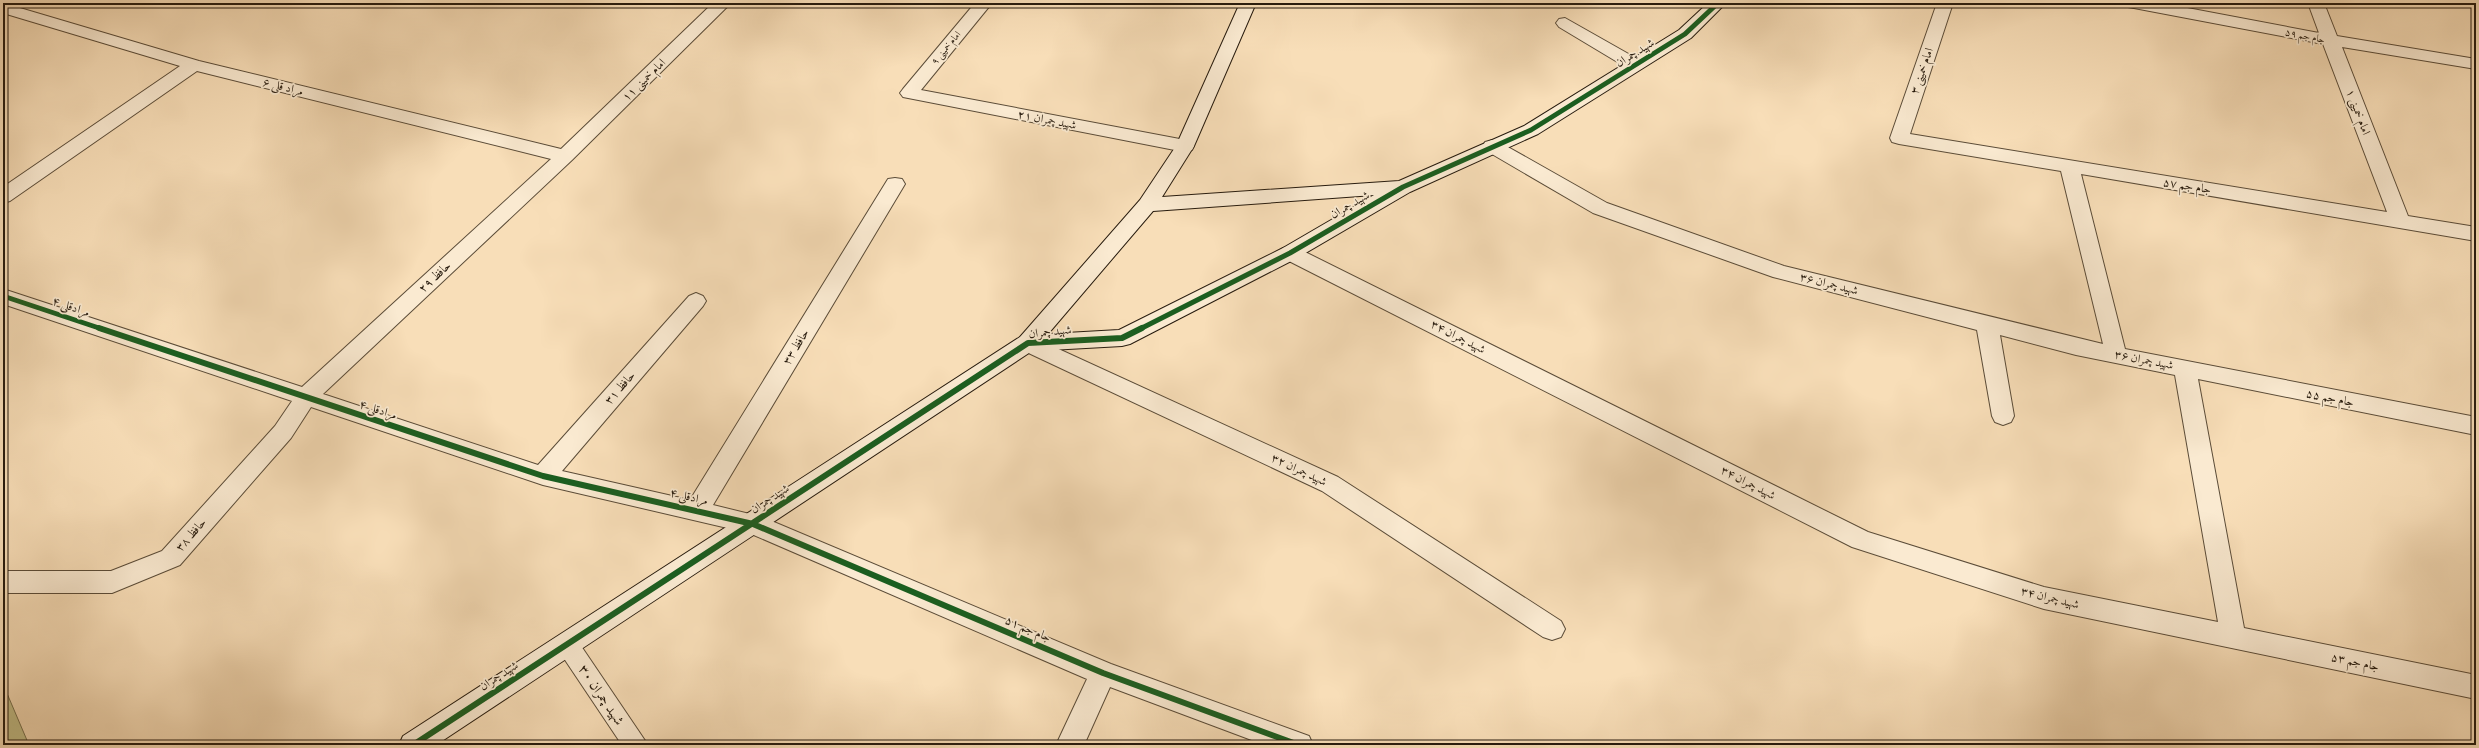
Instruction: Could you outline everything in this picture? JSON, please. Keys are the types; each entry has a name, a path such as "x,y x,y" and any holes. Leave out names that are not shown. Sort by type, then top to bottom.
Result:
{"street":[{"name":"امام خمینی ۱۱","path":"565,156 723,3"},
{"name":"امام خمینی ۹","path":"909,93 984,3"},
{"name":"شهید چمران","path":"413,745 1028,343 1147,205 1185,146 1248,3"},
{"name":"امام خمینی ۳","path":"1899,138 1946,3"},
{"name":"جام جم ۵۹","path":"2134,3 2330,40 2476,64"},
{"name":"امام خمینی ۱","path":"2316,3 2400,221"},
{"name":"شهید چمران","path":"1028,343 1122,338 1290,253 1403,187 1492,146 1531,130 1685,34 1714,4"},
{"name":"مراد قلی ۶","path":"3,8 194,65 565,156"},
{"path":"1565,23 1636,65"},
{"path":"3,196 194,65"},
{"name":"شهید چمران ۲۱","path":"909,93 1185,146"},
{"name":"جام جم ۵۷","path":"1899,138 2476,234"},
{"name":"شهید چمران ۳۶","path":"1492,146 1607,211 1780,272 2116,355 2185,369"},
{"name":"حافظ ۲۹","path":"306,397 565,156"},
{"path":"2068,166 2116,355"},
{"name":"حافظ ۳۳","path":"696,510 895,184"},
{"path":"1147,205 1403,187"},
{"name":"شهید چمران ۳۴","path":"1290,253 1861,540 2044,598 2233,637"},
{"name":"مرادقلی ۴","path":"3,296 543,476 753,524"},
{"name":"حافظ ۳۱","path":"543,476 696,301"},
{"path":"1987,324 2003,416"},
{"name":"شهید چمران ۳۲","path":"1028,343 1330,484 1552,629"},
{"path":"2185,369 2233,637"},
{"name":"جام جم ۵۵","path":"2185,369 2476,426"},
{"name":"حافظ ۳۸","path":"3,582 112,582 171,558 283,432 306,397"},
{"name":"جام جم ۵۱","path":"753,524 1103,673 1299,745"},
{"name":"جام جم ۵۳","path":"2233,637 2476,687"},
{"path":"1070,745 1103,673"}],"lane":[{"name":"شهید چمران ۳۰","path":"567,644 636,745"}],"shaded area":[{"path":"3,684 29,745 3,745"}],"cycle path":[{"path":"413,745 1028,343 1122,338 1290,253 1403,187 1531,130 1685,34 1718,3"},
{"path":"3,296 543,476 753,524 1103,673 1299,745"}]}
